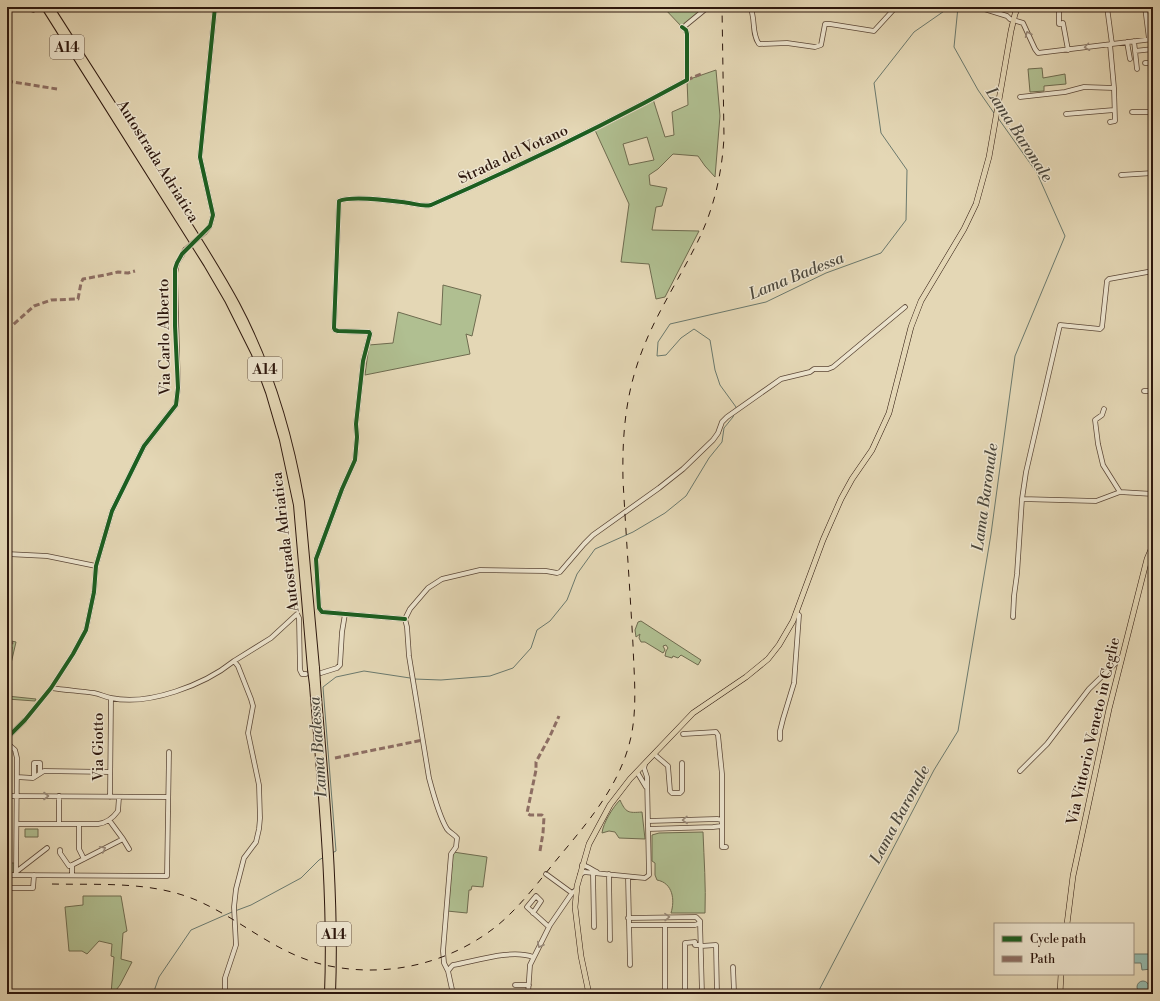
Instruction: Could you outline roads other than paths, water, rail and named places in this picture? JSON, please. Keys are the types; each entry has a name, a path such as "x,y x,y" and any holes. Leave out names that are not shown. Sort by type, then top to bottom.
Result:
{"highway":[{"name":"Autostrada Adriatica","path":"45,7 211,270 232,306 255,354 276,415 291,472 297,505 315,684 334,936 332,994"},
{"name":"Autostrada Adriatica","path":"50,7 217,271 247,325 269,378 285,429 301,502 313,668"},
{"name":"A14","path":"55,7 83,58"},
{"name":"A14","path":"37,8 96,87"},
{"name":"Autostrada Adriatica","path":"328,994 330,875"}],"main road":[{"path":"589,994 576,920 574,891 579,876 585,865 585,856 592,837 610,805 630,779 693,713 746,677 768,659 779,645 796,613 823,540 841,499 852,479 872,450 889,413 911,327 917,310 931,282 964,229 976,204 985,173 1013,20 1018,7"},
{"name":"Via Vittorio Veneto in Ceglie","path":"1067,923 1074,869 1109,709 1147,559 1153,545"},
{"path":"1060,994 1061,975"}],"street":[{"path":"28,7 33,10 37,8"},
{"name":"Via Carlo Alberto","path":"7,738 25,720 51,688 73,654 86,630 94,592 96,566 112,511 144,446 176,404 178,388 175,274 177,263 185,250 210,226 213,215 200,157 215,7"},
{"name":"Strada del Votano","path":"345,614 320,611 316,563 321,543 355,460 357,437 356,424 363,361 370,334 369,332 338,331 334,328 339,200 389,200 421,206 430,205 558,146 643,104 687,80 687,34 684,26 708,7"},
{"path":"750,7 753,15 755,35 759,44 787,43 815,47 821,45 825,24 874,31 896,7"},
{"path":"978,7 1007,16 1010,19 1023,23 1038,53 1151,39 1145,8 1153,8"},
{"path":"1107,7 1111,44 1115,121 1110,122"},
{"path":"1059,10 1059,24 1063,23 1068,50"},
{"path":"1134,41 1137,69"},
{"path":"1127,42 1130,59"},
{"path":"1135,51 1153,48"},
{"path":"1145,64 1153,63"},
{"path":"1020,97 1065,92 1084,87 1114,88"},
{"path":"1066,114 1114,110"},
{"path":"1132,112 1153,112"},
{"path":"1121,175 1153,173"},
{"path":"1013,617 1022,499 1026,472 1060,325 1100,329 1102,327 1107,281 1109,279 1153,271"},
{"path":"453,994 448,970 444,963 443,950 451,854 456,847 457,838 446,826 434,796 429,778 409,656 405,619 410,609 428,588 442,579 480,570 560,572 593,535 683,469 713,440 718,433 722,422 727,417 781,379 810,372 814,369 828,369 833,366 905,307"},
{"path":"1144,391 1153,391"},
{"path":"1104,409 1102,415 1095,420 1098,444 1103,465 1120,492"},
{"path":"1022,499 1096,501 1120,492 1153,494"},
{"path":"7,554 47,556 96,566"},
{"path":"780,739 782,726 794,683 799,615 796,613"},
{"path":"51,688 111,698 133,699 156,697 207,679 271,638 297,614 299,618 300,670 302,674 306,674"},
{"path":"321,672 340,666 342,632 345,614 405,619"},
{"path":"1020,771 1047,744 1089,689 1122,658"},
{"path":"225,994 225,978 236,945 234,907 236,889 244,858 256,842 260,829 259,785 248,733 253,706 252,699 238,666 234,661"},
{"name":"Via Giotto","path":"110,797 111,698"},
{"path":"683,734 716,732 718,735 722,774 722,847 726,847"},
{"path":"8,746 16,752 16,874"},
{"path":"7,875 167,876 169,752"},
{"path":"654,754 668,766 670,791 672,793 680,793 682,791 682,763"},
{"path":"34,777 34,763 40,763 40,773"},
{"path":"579,876 586,872 628,877 648,877 650,872 647,777 644,768 645,764"},
{"path":"17,778 34,777 44,771 110,772"},
{"path":"638,772 647,777"},
{"path":"638,772 647,787"},
{"path":"630,779 642,779"},
{"path":"7,796 168,797"},
{"path":"59,796 59,824"},
{"path":"17,824 98,824 109,820 118,811 119,796"},
{"path":"109,820 129,849"},
{"path":"648,821 722,820"},
{"path":"79,824 79,849 84,859"},
{"path":"648,829 713,828 722,826"},
{"path":"60,850 60,853 69,866 123,839"},
{"path":"16,874 47,848"},
{"path":"72,865 72,875"},
{"path":"586,872 583,870 585,865 600,873"},
{"path":"593,873 594,927"},
{"path":"537,993 528,993 530,965 549,927 574,891 546,874"},
{"path":"609,874 610,940"},
{"path":"7,888 33,888 34,875"},
{"path":"628,877 630,965"},
{"path":"533,913 541,900 536,896 527,907 533,913 549,927"},
{"path":"531,902 537,906"},
{"path":"628,918 696,917 700,921 702,994"},
{"path":"628,925 697,924 700,921"},
{"path":"664,925 665,994"},
{"path":"685,994 685,943 695,942 695,945 701,946 716,945 717,994"},
{"path":"448,970 453,965 507,955 534,957"},
{"path":"733,966 734,992 736,994"},
{"path":"515,985 529,985"}],"water":[{"path":"1134,954 1151,954 1151,969 1142,970 1141,963 1134,963"},
{"path":"1141,981 1145,981 1149,987 1145,993 1141,993 1137,989 1137,985"}],"waterway":[{"name":"Lama Badessa","path":"736,409 720,385 715,370 710,340 694,329 681,338 666,355 657,356 658,342 670,324 766,302 826,273 881,253 906,220 907,170 881,133 874,83 914,32 950,7"},
{"name":"Lama Baronale","path":"958,7 954,47 978,90 994,113"},
{"name":"Lama Baronale","path":"817,994 934,770 958,731 991,534 1015,356 1065,236 1037,173 998,118"},
{"name":"Lama Badessa","path":"414,679 441,680 490,676 513,668 531,648 537,630 550,621 567,600 577,574 595,549 633,532 665,513 686,496 709,458 722,442 724,428 734,414"},
{"name":"Lama Badessa","path":"332,853 336,851 323,687 336,677 364,671 410,678"},
{"name":"Lama Badessa","path":"235,911 251,905 301,878 324,857"},
{"name":"Lama Badessa","path":"153,994 159,977 191,930 232,912"}],"railway":[{"path":"52,884 125,885 179,894 214,909 297,956 335,967 357,970 400,968 421,964 461,949 498,925 540,881 596,811 622,766 628,749 634,721 635,699 632,624 623,480 623,445 626,412 633,379 644,346 702,232 716,193 724,137 722,7"}]}
